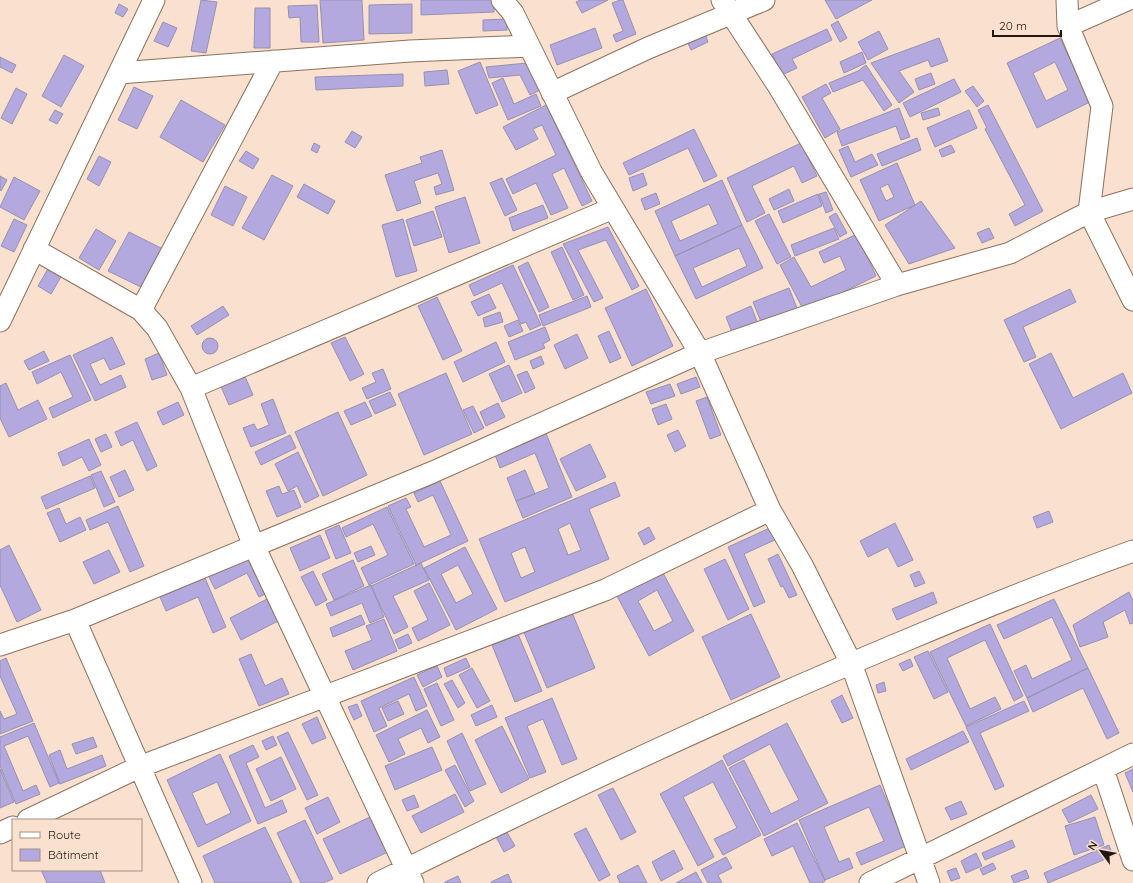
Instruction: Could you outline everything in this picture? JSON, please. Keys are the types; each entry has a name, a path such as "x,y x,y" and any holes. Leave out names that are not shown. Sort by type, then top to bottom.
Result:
{"street":[{"path":"502,0 513,13 592,173 700,353 770,510 802,565 851,664 928,883"},
{"path":"552,93 648,48 726,7 764,0"},
{"path":"1067,0 1068,26 1102,106 1090,212 1133,300"},
{"path":"1068,26 1127,0"},
{"path":"0,320 119,73 147,2"},
{"path":"726,7 779,87 897,285"},
{"path":"119,73 410,50 529,46"},
{"path":"141,310 273,61"},
{"path":"0,645 75,620 433,472 700,353 897,285 1010,253 1090,212 1133,199"},
{"path":"191,388 613,208"},
{"path":"34,249 141,310 157,328 191,388 254,546 324,697 410,876"},
{"path":"30,819 139,767 605,590 770,510"},
{"path":"378,883 410,876 525,811 770,698 1052,580 1133,551"},
{"path":"75,620 191,883"},
{"path":"870,883 920,857 1133,754"},
{"path":"1103,768 1133,860"},
{"path":"0,833 12,827"}],"building":[{"path":"201,0 217,2 206,53 191,51"},
{"path":"320,0 362,0 364,40 323,43"},
{"path":"421,0 494,0 494,12 421,15"},
{"path":"580,0 608,0 582,13 576,2"},
{"path":"623,0 636,34 616,42 613,35 623,31 612,3"},
{"path":"825,0 872,0 836,19"},
{"path":"119,4 128,9 123,17 115,13"},
{"path":"412,4 412,33 369,34 369,5"},
{"path":"317,5 319,42 301,42 300,17 289,18 288,6"},
{"path":"255,8 270,8 270,48 254,48"},
{"path":"507,19 507,30 483,31 483,20"},
{"path":"838,21 847,38 840,42 831,25"},
{"path":"163,22 177,28 168,47 154,41"},
{"path":"595,28 602,48 557,65 550,45"},
{"path":"827,29 832,40 792,59 797,68 782,75 772,54"},
{"path":"704,31 708,42 691,50 686,39"},
{"path":"879,31 888,49 868,60 858,42"},
{"path":"939,38 948,61 931,67 928,60 899,71 914,92 899,103 871,63"},
{"path":"1060,38 1090,102 1037,128 1007,63","holes":["1055,62 1068,90 1046,101 1033,73"]},
{"path":"862,52 866,63 844,73 840,62"},
{"path":"64,55 84,66 61,107 42,96"},
{"path":"0,57 16,65 12,73 0,67"},
{"path":"480,62 498,105 476,114 458,71"},
{"path":"527,63 540,90 530,95 520,75 489,78 486,67"},
{"path":"866,65 892,105 884,111 863,80 833,92 829,83 858,71"},
{"path":"447,70 449,84 425,86 424,72"},
{"path":"931,73 935,84 919,90 915,79"},
{"path":"403,74 403,86 316,90 315,77"},
{"path":"503,78 514,104 536,94 541,106 508,120 492,83"},
{"path":"954,79 961,92 910,117 903,103"},
{"path":"826,84 831,93 822,98 840,129 825,138 802,97"},
{"path":"973,86 984,101 977,107 965,91"},
{"path":"134,87 153,96 137,129 118,120"},
{"path":"16,88 27,94 12,124 1,118"},
{"path":"181,100 225,125 203,162 160,137"},
{"path":"546,105 592,201 582,206 564,168 552,174 568,208 551,215 536,183 513,194 506,179 556,155 542,125 533,129 538,139 516,150 503,127"},
{"path":"988,105 1043,211 1015,226 1009,214 1025,205 985,129 987,128 978,110"},
{"path":"899,108 910,137 901,140 896,126 842,146 837,132"},
{"path":"938,108 940,115 923,120 921,113"},
{"path":"55,110 63,114 57,124 49,120"},
{"path":"969,110 977,128 935,147 927,128"},
{"path":"694,129 717,176 704,182 688,148 629,175 623,163"},
{"path":"352,131 362,137 355,148 345,142"},
{"path":"917,138 921,150 882,166 877,154"},
{"path":"314,143 320,146 317,153 311,150"},
{"path":"801,143 817,176 802,183 794,166 752,186 765,213 747,222 727,178"},
{"path":"951,145 955,152 942,157 939,150"},
{"path":"848,146 855,162 872,154 878,165 851,177 839,150"},
{"path":"442,150 454,190 436,195 434,187 442,184 438,173 414,181 421,203 397,211 385,175 422,163 420,157"},
{"path":"246,151 259,159 253,169 239,161"},
{"path":"99,156 111,162 99,186 87,179"},
{"path":"897,163 915,205 879,221 860,180","holes":["888,184 894,197 886,201 880,188"]},
{"path":"643,173 647,185 633,191 629,178"},
{"path":"272,175 293,186 264,240 242,228"},
{"path":"0,176 7,180 1,191 0,190"},
{"path":"14,177 40,191 24,220 0,207"},
{"path":"502,178 517,210 505,216 490,183"},
{"path":"722,180 742,225 675,256 655,211","holes":["709,204 718,224 680,241 671,221"]},
{"path":"304,184 335,201 328,214 297,197"},
{"path":"225,186 247,197 233,226 211,215"},
{"path":"789,189 794,201 774,210 769,199"},
{"path":"826,192 833,210 826,213 819,194"},
{"path":"656,193 660,204 645,210 641,199"},
{"path":"818,194 822,206 783,223 778,211"},
{"path":"465,197 480,243 449,253 435,207"},
{"path":"921,201 955,248 909,264 885,225"},
{"path":"543,205 548,218 513,231 509,218"},
{"path":"433,211 442,237 414,246 406,220"},
{"path":"836,213 847,233 840,237 829,217"},
{"path":"769,214 791,257 777,264 755,221"},
{"path":"14,219 27,225 14,252 1,246"},
{"path":"403,219 417,271 396,277 382,225"},
{"path":"742,225 763,268 696,299 675,256","holes":["739,248 747,266 702,287 693,268"]},
{"path":"608,227 639,286 632,290 606,240 578,250 603,298 594,302 563,244"},
{"path":"834,228 839,239 795,256 791,245"},
{"path":"989,228 994,238 982,243 977,233"},
{"path":"96,229 116,241 99,270 79,258"},
{"path":"129,232 163,249 143,288 108,271"},
{"path":"857,234 876,276 804,311 780,265 794,257 811,287 846,270 840,256 824,263 819,252"},
{"path":"562,247 584,295 573,300 551,252"},
{"path":"52,262 65,270 51,294 38,286"},
{"path":"528,262 549,307 539,312 518,267"},
{"path":"513,265 541,325 530,330 526,322 521,324 502,283 474,296 469,285"},
{"path":"789,288 799,313 763,327 753,302"},
{"path":"646,289 673,346 632,366 605,308"},
{"path":"1070,289 1076,302 1023,327 1036,357 1024,362 1004,320"},
{"path":"489,294 496,308 478,316 471,302"},
{"path":"587,296 591,307 543,326 539,315"},
{"path":"437,297 462,351 443,360 418,306"},
{"path":"223,306 229,315 197,335 191,326"},
{"path":"751,306 758,324 733,335 726,317"},
{"path":"500,312 503,322 485,327 483,318"},
{"path":"518,320 523,331 509,337 504,326"},
{"path":"545,327 550,340 543,344 545,348 515,360 508,342"},
{"path":"609,331 621,358 610,363 598,336"},
{"path":"577,334 588,358 565,369 554,345"},
{"path":"112,337 125,364 110,370 104,358 90,364 100,385 121,375 126,387 95,401 73,355"},
{"path":"345,337 364,374 350,381 331,343"},
{"path":"210,338 216,340 218,346 216,352 210,354 204,352 202,346 204,340"},
{"path":"496,342 505,362 463,382 454,362"},
{"path":"44,351 49,361 29,370 24,361"},
{"path":"159,353 167,375 152,380 145,359"},
{"path":"1051,353 1073,398 1123,373 1132,393 1061,429 1029,364"},
{"path":"70,355 91,400 53,418 49,408 73,397 61,372 37,384 32,372"},
{"path":"541,356 544,364 533,369 530,361"},
{"path":"509,365 522,393 502,402 489,374"},
{"path":"383,369 391,389 367,399 362,388 376,382 372,373"},
{"path":"527,371 535,388 525,393 517,375"},
{"path":"243,372 253,395 229,405 219,382"},
{"path":"446,373 472,434 424,455 398,394"},
{"path":"696,377 700,387 681,394 677,384"},
{"path":"6,383 18,410 38,400 47,419 9,437 0,418 0,386"},
{"path":"670,384 675,396 651,404 646,392"},
{"path":"390,392 396,405 375,414 369,401"},
{"path":"707,397 721,435 710,439 696,401"},
{"path":"273,399 286,433 251,447 243,428 254,424 257,430 269,425 261,404"},
{"path":"178,402 184,415 163,425 157,412"},
{"path":"365,402 372,416 351,425 344,411"},
{"path":"498,403 505,417 486,426 480,412"},
{"path":"666,404 672,419 658,425 652,409"},
{"path":"473,406 484,428 474,433 463,410"},
{"path":"338,412 367,475 323,496 295,432"},
{"path":"137,422 157,466 147,471 133,440 121,446 115,432"},
{"path":"678,430 686,446 675,452 667,435"},
{"path":"545,431 572,497 523,518 516,501 549,488 535,453 500,468 494,452"},
{"path":"106,434 112,447 101,452 95,439"},
{"path":"290,435 296,448 261,465 255,452"},
{"path":"89,439 101,465 89,471 82,457 63,466 58,453"},
{"path":"590,444 606,477 576,491 560,459"},
{"path":"298,452 319,496 305,503 297,486 288,491 275,464"},
{"path":"125,470 134,490 119,497 110,477"},
{"path":"525,470 535,494 516,501 507,478"},
{"path":"101,471 115,502 104,507 91,475"},
{"path":"90,476 95,488 46,509 41,497"},
{"path":"440,481 468,541 416,565 388,506 406,498 411,507 406,509 424,547 451,535 433,495 418,502 414,493"},
{"path":"615,482 620,496 589,509 609,559 505,602 479,539","holes":["570,523 581,550 568,555 558,529","525,547 535,572 521,578 511,553"]},
{"path":"279,486 282,494 294,490 301,507 277,517 266,491"},
{"path":"118,506 144,566 130,572 108,522 90,530 86,520"},
{"path":"387,507 414,564 369,585 361,568 388,555 373,524 346,537 342,528"},
{"path":"59,508 66,524 80,517 86,530 60,542 47,513"},
{"path":"1049,511 1053,522 1037,528 1033,517"},
{"path":"895,523 913,560 898,567 888,547 868,557 860,541"},
{"path":"339,525 351,553 336,559 325,531"},
{"path":"649,527 655,539 644,545 638,533"},
{"path":"772,527 777,539 744,554 765,602 754,607 728,547"},
{"path":"320,535 330,558 300,571 290,548"},
{"path":"9,545 41,610 17,622 0,585 0,550"},
{"path":"371,546 375,555 358,562 354,553"},
{"path":"465,547 497,609 456,630 424,568","holes":["458,565 473,594 456,603 441,574"]},
{"path":"109,550 120,572 94,584 83,562"},
{"path":"252,550 272,591 259,597 247,573 215,589 207,573"},
{"path":"778,554 797,595 789,598 783,586 781,587 768,559"},
{"path":"725,559 749,609 728,620 704,569"},
{"path":"353,560 364,586 334,600 322,574"},
{"path":"421,563 429,580 393,596 408,627 394,634 371,586"},
{"path":"313,571 327,600 316,606 301,577"},
{"path":"662,571 694,631 649,656 617,596","holes":["657,590 673,621 654,631 638,601"]},
{"path":"919,571 925,583 915,587 910,575"},
{"path":"205,578 226,627 213,633 198,597 166,611 160,597"},
{"path":"429,583 450,625 418,641 412,628 428,620 414,591"},
{"path":"371,585 384,617 370,623 362,603 331,616 326,604"},
{"path":"933,592 937,603 897,620 892,609"},
{"path":"1129,592 1133,601 1133,623 1130,624 1125,610 1103,622 1108,637 1080,647 1073,625"},
{"path":"269,598 280,620 241,640 230,618"},
{"path":"1054,599 1088,668 1027,698 1014,671 1026,665 1032,679 1072,660 1052,617 1004,639 997,625"},
{"path":"571,610 595,668 547,688 523,630"},
{"path":"751,614 780,677 731,700 702,637"},
{"path":"361,615 365,624 333,637 330,628"},
{"path":"384,619 397,651 353,670 345,651 372,640 366,626"},
{"path":"990,624 1023,696 1014,701 985,640 947,658 970,709 995,697 1001,709 966,726 930,652"},
{"path":"408,634 412,643 399,649 395,640"},
{"path":"518,634 542,691 515,702 492,645"},
{"path":"928,651 948,692 934,699 914,657"},
{"path":"251,654 265,686 282,678 289,694 259,706 239,659"},
{"path":"6,658 33,721 0,734 0,711 4,719 17,714 0,676 0,661"},
{"path":"466,658 470,667 447,677 444,668"},
{"path":"910,659 913,666 903,671 899,664"},
{"path":"437,666 442,677 423,687 417,675"},
{"path":"472,668 490,701 477,708 459,675"},
{"path":"1088,668 1119,733 1107,739 1083,688 1033,712 1027,698"},
{"path":"414,677 427,706 416,711 409,694 379,708 387,726 374,732 361,701"},
{"path":"452,680 465,703 458,708 444,684"},
{"path":"884,682 886,691 878,693 876,685"},
{"path":"437,683 454,720 441,726 424,689"},
{"path":"842,695 853,718 842,723 831,701"},
{"path":"552,698 577,759 562,765 543,719 527,726 546,772 530,778 505,718"},
{"path":"398,701 404,714 388,721 382,708"},
{"path":"1024,701 1029,711 980,733 1004,786 995,790 966,727"},
{"path":"357,704 362,716 354,720 348,707"},
{"path":"492,705 497,717 476,726 471,715"},
{"path":"427,710 440,737 428,743 421,728 398,739 405,754 389,762 376,735"},
{"path":"317,717 326,738 312,744 302,724"},
{"path":"34,723 59,783 50,787 28,736 4,746 23,791 36,785 40,794 16,804 0,766 0,737"},
{"path":"787,723 828,803 764,836 729,768 744,760 771,814 799,800 770,744 728,766 723,756"},
{"path":"502,726 529,779 501,793 475,740"},
{"path":"963,731 969,742 911,770 906,759"},
{"path":"288,732 318,795 307,800 277,737"},
{"path":"462,733 486,784 470,791 447,741"},
{"path":"273,736 277,745 266,750 262,741"},
{"path":"93,737 97,747 76,754 72,744"},
{"path":"253,745 259,757 246,763 265,808 282,800 287,812 258,824 229,756"},
{"path":"432,747 442,770 395,790 385,766"},
{"path":"60,750 67,769 102,755 106,766 60,784 49,755"},
{"path":"220,754 251,821 198,847 167,780","holes":["217,782 231,813 206,825 192,793"]},
{"path":"281,757 296,789 271,801 256,769"},
{"path":"722,760 761,835 723,855 714,839 737,828 713,782 683,797 714,857 698,866 660,794"},
{"path":"455,765 474,801 465,807 445,770"},
{"path":"0,769 14,802 0,808"},
{"path":"1133,769 1133,792 1125,773"},
{"path":"880,785 906,846 861,865 856,853 884,841 869,807 824,827 839,862 849,858 853,868 825,880 799,820"},
{"path":"613,788 636,832 621,840 598,795"},
{"path":"455,794 464,812 421,833 412,816"},
{"path":"414,795 419,807 407,811 402,800"},
{"path":"1091,795 1098,809 1069,823 1062,810"},
{"path":"328,797 340,822 317,834 305,808"},
{"path":"961,801 967,814 951,820 945,808"},
{"path":"372,816 388,852 340,874 323,839"},
{"path":"1095,817 1104,845 1074,855 1065,826"},
{"path":"305,820 333,879 323,883 301,883 277,833"},
{"path":"797,823 825,881 822,883 810,883 793,846 772,856 764,839"},
{"path":"265,827 292,883 215,883 203,856"},
{"path":"586,828 610,875 599,881 574,834"},
{"path":"505,829 515,846 504,852 495,835"},
{"path":"1012,840 1015,847 985,860 982,853"},
{"path":"1109,845 1113,856 1048,883 1044,873"},
{"path":"674,850 683,869 661,881 652,862"},
{"path":"976,853 982,866 966,873 961,861"},
{"path":"726,857 732,868 718,875 722,883 708,883 701,870"},
{"path":"993,863 996,869 983,875 980,869"},
{"path":"638,865 647,883 620,883 617,876"},
{"path":"956,868 960,878 951,881 947,871"},
{"path":"1026,870 1029,878 1014,883 1011,876"},
{"path":"41,871 100,871 105,883 47,883"},
{"path":"696,872 702,883 676,883"},
{"path":"508,874 512,883 491,883 491,882"},
{"path":"458,876 461,883 445,883 445,882"}]}
